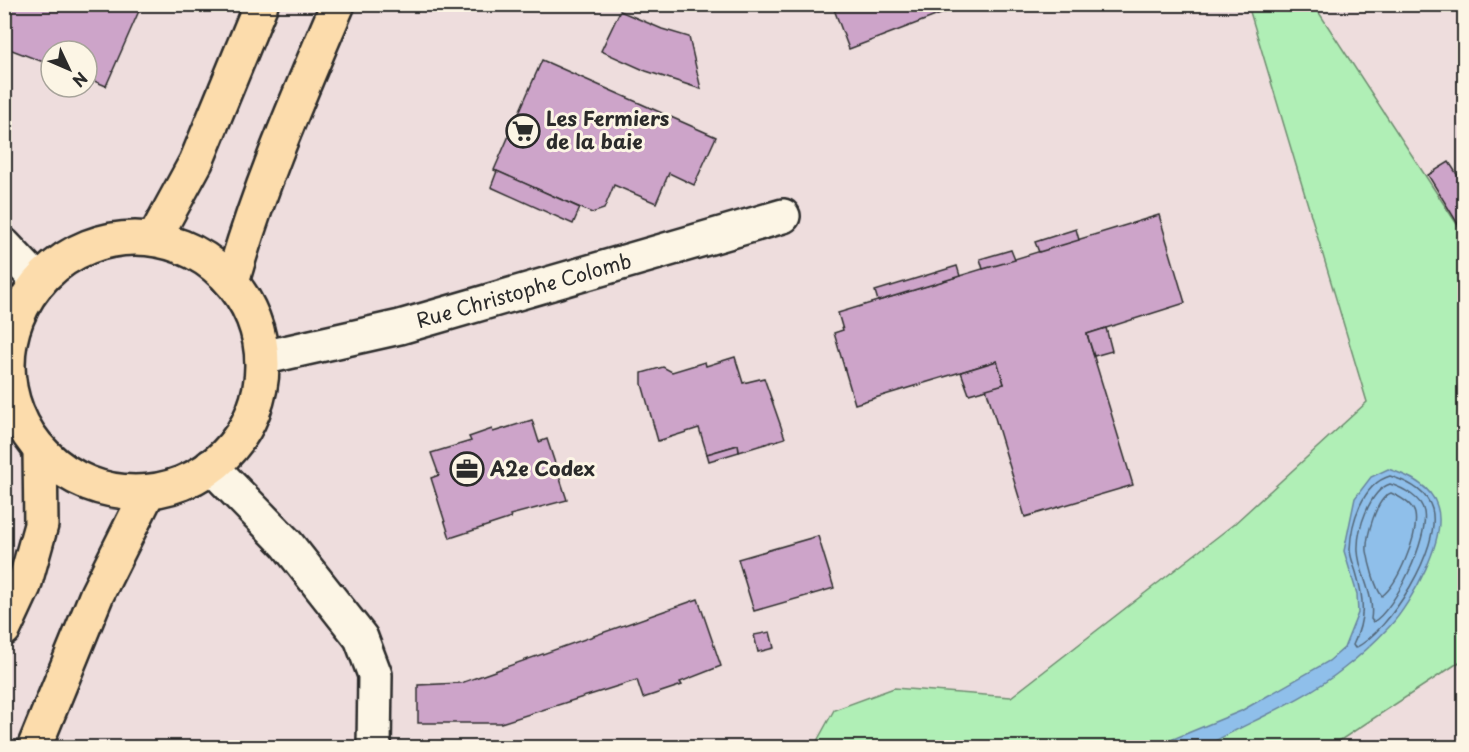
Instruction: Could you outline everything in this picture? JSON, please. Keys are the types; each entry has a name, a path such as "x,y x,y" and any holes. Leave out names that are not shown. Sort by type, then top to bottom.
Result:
{"main road":[{"path":"154,239 196,162 261,4"},
{"path":"232,282 262,186 338,4"},
{"path":"122,238 154,239 184,247 201,256 232,282 254,318 262,358 261,383 252,415 230,449 212,466 171,487 148,492 118,491 89,484 63,470 40,451 23,426 11,397 7,366 10,336 21,307 39,282 62,260 91,246 122,238"},
{"path":"4,628 24,586 41,525 40,451"},
{"path":"34,747 97,594 148,492"}],"street":[{"name":"Rue Christophe Colomb","path":"262,358 400,327 783,216"},
{"path":"4,245 39,282"},
{"path":"212,466 287,544 361,638 375,675 374,747"}],"green space":[{"path":"1248,5 1314,5 1464,235 1464,659 1330,747 824,748 817,741 834,710 894,688 1011,697 1234,524 1367,402"}],"water":[{"path":"1388,469 1403,474 1424,487 1434,499 1439,519 1437,535 1426,569 1408,602 1390,626 1367,649 1329,680 1281,708 1215,741 1194,747 1154,747 1241,711 1329,661 1344,648 1358,613 1357,594 1344,551 1355,498 1371,477"}],"building":[{"path":"4,4 142,4 106,86 99,83 99,39 39,39 39,60 4,47"},
{"path":"832,4 967,4 849,49"},
{"path":"620,11 662,29 689,37 701,89 646,71 601,51"},
{"path":"542,60 716,137 694,185 669,173 656,203 614,185 604,209 592,213 494,170"},
{"path":"1449,162 1464,185 1464,220 1458,224 1428,175"},
{"path":"497,171 580,208 573,224 491,187"},
{"path":"1159,215 1185,303 1087,334 1133,485 1025,517 986,388 1004,384 997,361 855,404 834,333 843,330 838,313"},
{"path":"1464,220 1464,235 1458,224"},
{"path":"1076,229 1079,240 1039,252 1035,242"},
{"path":"1011,250 1015,260 983,269 980,259"},
{"path":"957,266 960,276 878,301 875,291"},
{"path":"1106,328 1112,351 1094,356 1087,334"},
{"path":"735,357 743,383 764,378 785,438 739,452 738,445 707,454 699,428 658,441 642,384 642,373 663,367 672,372 705,362 706,366"},
{"path":"997,361 1004,384 969,394 961,372"},
{"path":"532,420 539,442 547,439 567,500 510,515 511,518 450,538 431,478 439,475 431,453 471,441 469,437 492,429 493,432"},
{"path":"738,445 739,452 709,461 707,454"},
{"path":"818,536 834,588 754,611 738,559"},
{"path":"698,599 721,666 680,682 682,685 643,698 637,680 501,723 418,723 418,685 461,683"},
{"path":"770,632 774,648 758,652 754,635"}],"place":[{"name":"Les Fermiers de la baie","path":"523,131"},
{"name":"A2e Codex","path":"467,469"}]}
